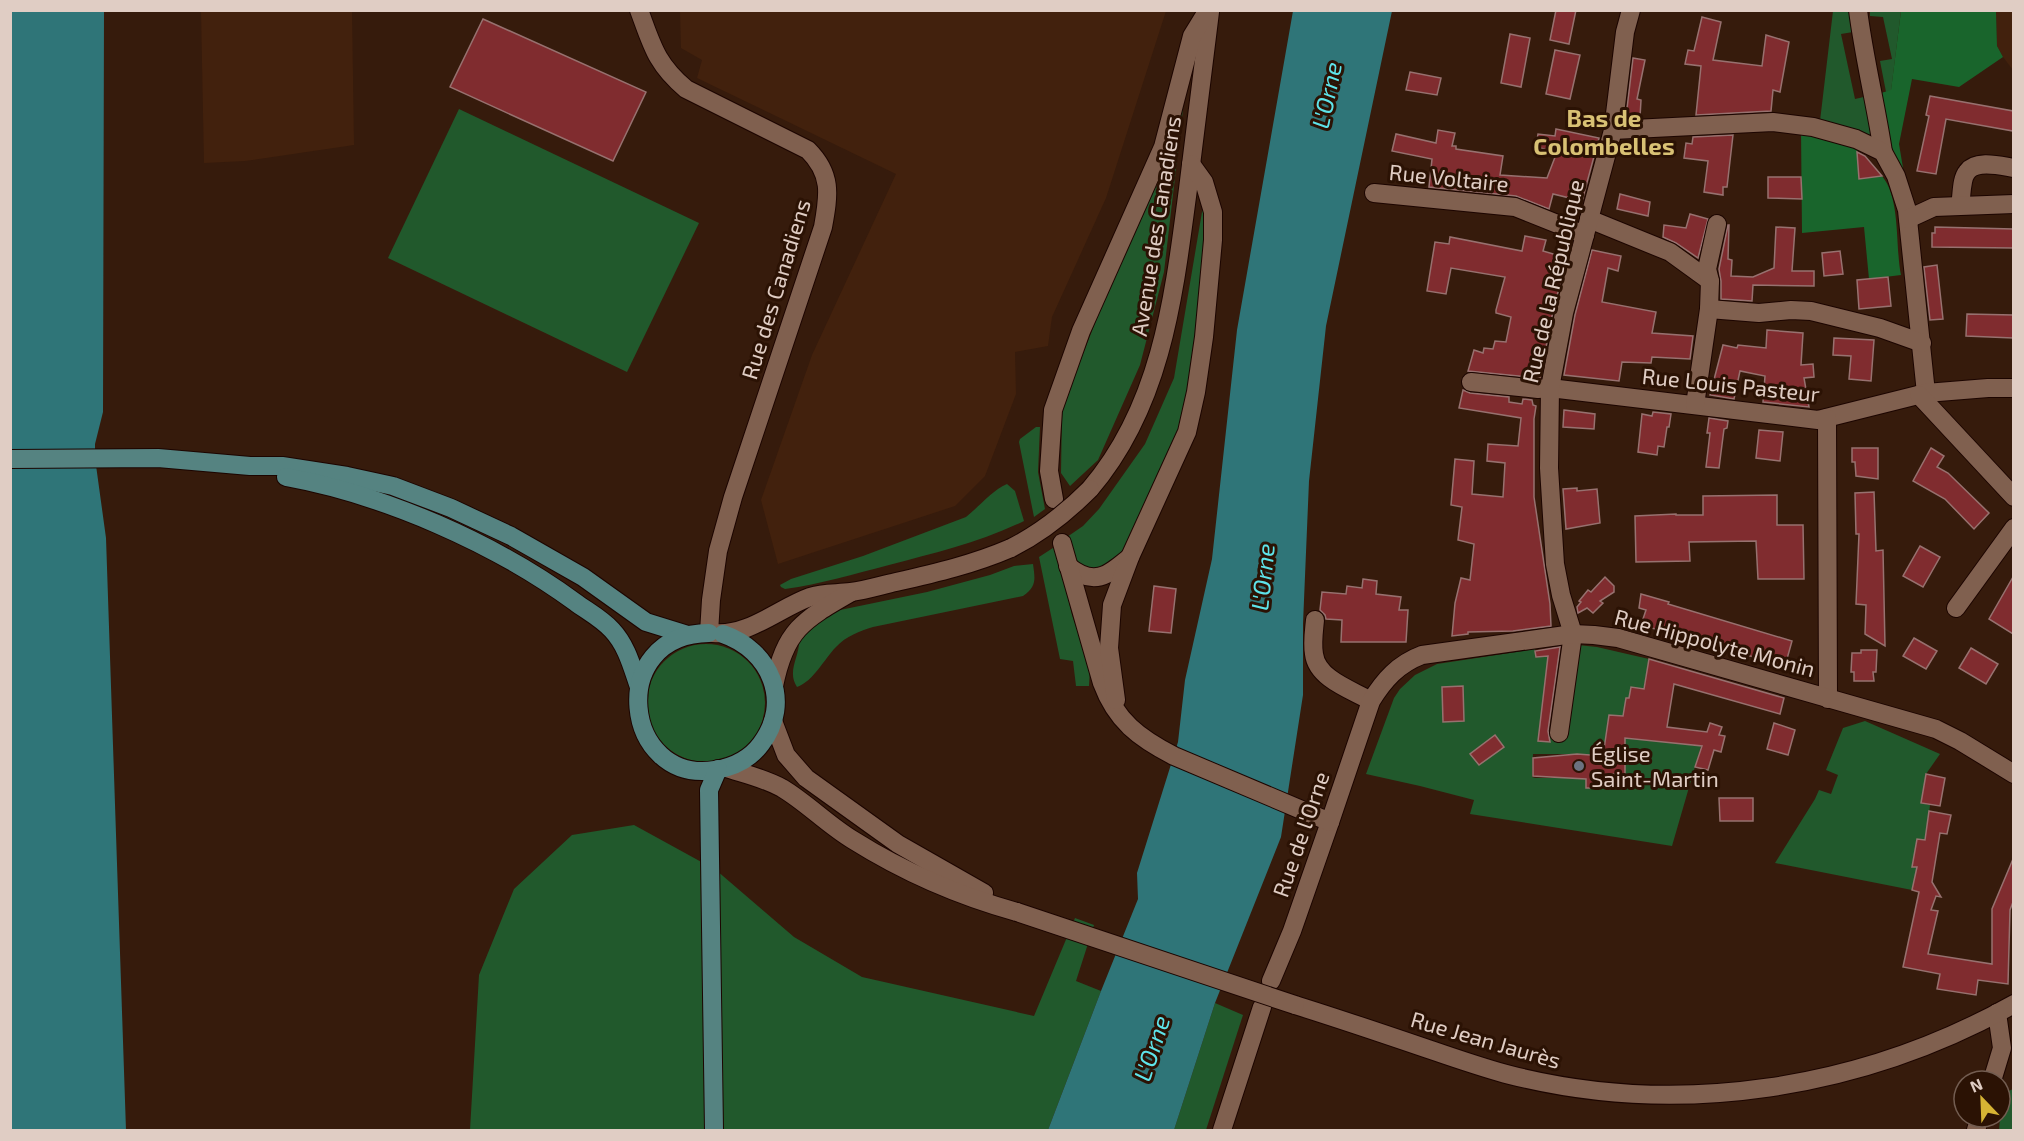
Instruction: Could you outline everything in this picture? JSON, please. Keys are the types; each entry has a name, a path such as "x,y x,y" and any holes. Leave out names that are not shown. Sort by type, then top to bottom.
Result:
{"main road":[{"path":"10,459 158,458 250,466 282,466 393,486 501,531 584,577 645,622 688,635"},
{"path":"250,466 279,476 354,494 417,516 458,534 542,580 612,630 625,648 639,687"},
{"path":"716,633 744,644 756,653 769,672 774,686 776,704 773,720 766,737 756,750 742,761 722,769 690,769 674,763 660,753 649,740 639,717 639,687 645,670 656,654 670,642 688,635 716,633"},
{"path":"709,790 722,769"},
{"path":"699,770 709,790 714,1131"}],"street":[{"name":"Rue des Canadiens","path":"639,10 657,57 673,78 686,89 808,150 818,160 828,187 823,226 733,497 718,551 711,600 716,633"},
{"name":"Avenue des Canadiens","path":"716,633 751,626 810,597 826,593 850,592 962,567 1011,548 1038,534 1065,514 1105,472 1125,440 1149,387 1162,340 1179,253 1209,10"},
{"path":"1054,499 1049,471 1053,410 1081,331 1163,147 1192,36 1209,10"},
{"name":"Rue de la République","path":"1573,634 1561,595 1555,564 1549,468 1550,388 1564,313 1612,130 1625,32 1631,10"},
{"path":"1858,10 1861,35 1879,118 1883,152 1896,176 1908,219 1922,343 1923,394 2013,497"},
{"path":"1612,130 1773,122 1814,127 1856,139 1883,152"},
{"path":"1119,716 1108,648 1113,605 1130,557 1186,432 1196,392 1210,281 1213,212 1204,182 1191,164"},
{"path":"1960,205 1966,172 1973,166 1987,164 2013,168"},
{"name":"Rue Voltaire","path":"1374,193 1515,207 1670,252 1710,281"},
{"path":"1908,219 1934,207 2013,204"},
{"path":"1695,405 1709,309 1710,281 1707,269 1717,224"},
{"path":"1709,309 1759,313 1791,309 1811,311 1880,328 1922,343"},
{"name":"Rue Louis Pasteur","path":"1472,382 1538,389 1550,388 1818,420 1923,394 2013,388"},
{"path":"1827,418 1828,699"},
{"path":"1956,608 2013,528"},
{"path":"1062,543 1107,698 1119,716 1136,734 1174,756 1330,822"},
{"path":"1068,566 1082,576 1095,578 1112,573 1130,557"},
{"name":"Avenue des Canadiens","path":"774,686 782,654 797,628 850,592"},
{"path":"1315,620 1314,655 1318,666 1327,676 1371,701"},
{"path":"1560,733 1573,634"},
{"name":"Rue Hippolyte Monin","path":"1371,701 1381,685 1398,667 1422,655 1573,634 1594,634 1618,638 1936,729 2013,774"},
{"name":"Rue de l'Orne","path":"1271,981 1296,920 1371,701"},
{"path":"773,720 786,755 806,778 898,844 1017,912"},
{"path":"722,769 763,779 783,789 849,838 921,877 975,901 1017,912"},
{"name":"Rue Jean Jaurès","path":"1017,912 1509,1075 1593,1090 1676,1095 1756,1090 1830,1076 1913,1050 2013,1004"},
{"path":"1222,1131 1262,1007"},
{"path":"1996,1069 2002,1048 1997,1013"}],"shaded area":[{"path":"201,11 352,11 354,145 245,161 204,163"},
{"path":"680,11 1166,11 1106,198 1052,317 1048,346 1015,352 1016,394 985,476 955,506 778,564 761,500 812,355 896,174 697,78 702,60 681,48"},
{"path":"1996,11 2013,11 2013,70 1997,46"}],"green space":[{"path":"1833,11 1847,11 1852,14 1853,32 1841,34 1855,99 1868,96 1871,133 1867,137 1820,121"},
{"path":"1870,11 1901,11 1891,91 1886,92 1880,61 1892,59 1883,17 1870,16"},
{"path":"1901,11 1996,11 1997,46 2003,57 1959,87 1912,79 1899,144 1907,192 1889,141 1881,93 1891,90"},
{"path":"1184,100 1164,272 1140,365 1098,460 1070,486 1061,473 1062,408"},
{"path":"459,109 699,223 627,372 388,258"},
{"path":"1801,130 1857,145 1859,179 1882,176 1888,186 1895,210 1901,275 1869,279 1864,227 1802,233"},
{"path":"1203,206 1207,219 1195,359 1180,428 1126,549 1107,568 1085,570 1076,563 1067,537 1083,526 1099,509 1145,444 1174,378"},
{"path":"1036,427 1040,427 1038,472 1045,509 1034,517 1019,442"},
{"path":"1007,484 1015,491 1024,521 991,535 923,556 812,584 785,589 780,585 791,579 863,556 966,517"},
{"path":"1056,546 1072,615 1090,668 1089,686 1076,686 1073,661 1060,659 1039,557"},
{"path":"1033,564 1034,582 1031,589 1023,596 858,632 840,643 814,675 797,687 793,669 799,638 830,614 927,592 1014,566"},
{"path":"706,644 729,649 748,661 760,680 765,703 760,726 748,745 729,757 706,762 683,757 664,745 652,726 647,703 652,680 664,661 683,649"},
{"path":"1578,645 1649,659 1643,692 1631,689 1631,698 1626,698 1623,716 1609,715 1606,735 1701,746 1672,846 1470,814 1474,800 1366,774 1394,698 1415,675 1437,664 1535,649 1536,657 1548,656 1539,733 1551,732","holes":["1533,754 1576,754 1577,756 1625,758 1625,774 1613,774 1612,777 1599,776 1599,788 1586,788 1586,775 1562,778 1532,777"]},
{"path":"1865,721 1940,754 1926,774 1921,803 1930,805 1926,840 1917,839 1912,866 1917,867 1912,890 1775,863 1819,790 1831,794 1838,775 1826,770 1843,728"},
{"path":"634,825 716,870 794,937 862,977 1034,1016 1075,918 1094,925 1076,981 1101,991 1048,1130 470,1130 479,975 514,889 572,835"},
{"path":"1215,1003 1243,1015 1206,1130 1174,1130"},
{"path":"2012,1089 2013,1130 1999,1130 2012,1129"}],"water":[{"path":"10,11 104,11 103,412 95,444 95,458 106,538 126,1130 11,1130"},
{"name":"L'Orne","path":"1293,11 1392,11 1326,326 1309,481 1303,624 1303,695 1281,837 1215,1003 1174,1130 1048,1130 1138,899 1137,873 1178,742 1185,680 1212,559 1237,330"}],"building":[{"path":"1556,10 1576,10 1569,44 1550,40"},
{"path":"1702,17 1721,22 1713,60 1762,66 1766,35 1789,42 1780,92 1773,90 1771,111 1696,115 1701,66 1685,64 1688,50 1694,51"},
{"path":"483,19 646,92 613,161 450,87"},
{"path":"1510,34 1530,38 1521,87 1501,83"},
{"path":"1555,50 1580,55 1570,99 1546,94"},
{"path":"1633,58 1645,60 1637,99 1641,100 1640,117 1626,117"},
{"path":"1410,72 1441,78 1437,95 1406,90"},
{"path":"1930,96 2013,111 2013,131 1946,119 1936,174 1917,171 1929,116 1926,115"},
{"path":"1556,129 1599,138 1582,201 1553,194 1549,209 1516,196 1429,187 1432,159 1392,151 1396,134 1436,143 1438,130 1455,133 1452,146 1456,146 1456,149 1503,156 1500,175 1547,178 1557,152 1536,147 1538,134 1555,136"},
{"path":"1733,135 1727,187 1723,187 1723,195 1704,192 1708,161 1684,158 1686,143 1692,144 1693,137"},
{"path":"1857,152 1865,156 1882,176 1859,179"},
{"path":"1768,177 1801,177 1802,199 1768,198"},
{"path":"1620,194 1650,202 1648,216 1617,209"},
{"path":"1690,214 1708,219 1698,258 1663,237 1664,225 1686,228"},
{"path":"1728,225 1728,259 1732,260 1731,276 1753,277 1774,268 1776,227 1795,228 1792,271 1814,271 1814,286 1753,285 1752,301 1721,299 1719,269"},
{"path":"1935,227 2013,229 2013,248 1932,247 1932,233 1935,233"},
{"path":"1525,236 1546,240 1543,251 1567,258 1553,311 1540,378 1468,371 1474,350 1483,353 1484,348 1493,349 1495,341 1506,342 1511,317 1496,313 1505,277 1451,268 1446,294 1427,291 1435,242 1449,244 1450,237 1522,251"},
{"path":"1592,250 1621,256 1618,271 1608,268 1602,302 1656,312 1652,333 1693,336 1690,359 1652,357 1651,363 1622,362 1619,381 1564,375 1575,315"},
{"path":"1840,251 1843,274 1824,276 1822,253"},
{"path":"1937,265 1943,319 1930,320 1924,267"},
{"path":"1888,277 1891,306 1859,309 1857,280"},
{"path":"1967,314 2013,315 2013,338 1966,336"},
{"path":"1767,330 1803,333 1801,365 1813,364 1814,377 1804,378 1809,407 1763,402 1765,376 1740,371 1734,399 1710,395 1723,345 1737,348 1738,345 1766,348"},
{"path":"1834,338 1874,340 1871,381 1849,379 1851,356 1833,355"},
{"path":"1463,390 1470,393 1509,397 1509,402 1522,404 1523,399 1532,400 1533,405 1536,406 1534,497 1550,604 1551,626 1513,631 1468,632 1468,634 1452,636 1455,603 1461,578 1470,580 1474,544 1458,540 1462,507 1451,505 1455,459 1474,461 1472,494 1503,497 1505,463 1487,461 1488,444 1518,446 1521,418 1459,408"},
{"path":"1564,410 1595,414 1594,429 1563,427"},
{"path":"1653,412 1671,414 1664,447 1658,446 1657,455 1638,452 1642,414 1652,416"},
{"path":"1709,418 1728,421 1727,428 1724,429 1719,468 1706,467 1710,433 1707,433"},
{"path":"1759,430 1783,432 1780,461 1756,458"},
{"path":"1852,448 1878,448 1878,479 1856,476 1855,462 1852,462"},
{"path":"1931,448 1944,456 1937,467 1948,473 1989,513 1974,529 1945,499 1913,481"},
{"path":"1577,488 1577,491 1597,489 1600,523 1566,529 1563,489"},
{"path":"1874,492 1876,551 1883,550 1885,646 1865,634 1866,605 1856,604 1859,534 1856,534 1855,493"},
{"path":"1777,495 1777,525 1803,525 1804,579 1758,579 1756,541 1689,542 1690,561 1636,562 1635,516 1703,515 1703,496"},
{"path":"1920,546 1940,557 1923,587 1903,576"},
{"path":"1605,577 1614,586 1614,592 1600,601 1603,603 1593,613 1587,608 1578,613 1577,607 1581,602 1579,601 1588,590 1591,592"},
{"path":"2013,577 2013,634 1989,619"},
{"path":"1363,579 1377,581 1376,594 1401,597 1399,610 1408,610 1406,642 1341,642 1342,620 1326,619 1320,610 1322,592 1346,594 1347,586 1362,588"},
{"path":"1154,586 1176,589 1171,633 1149,631"},
{"path":"1641,594 1792,641 1785,666 1641,625 1646,610 1639,608"},
{"path":"1914,638 1937,651 1926,669 1903,656"},
{"path":"1560,647 1548,731 1550,742 1538,741 1548,656 1536,657 1535,651"},
{"path":"1971,648 1998,664 1986,684 1959,668"},
{"path":"1861,650 1877,650 1876,672 1873,672 1874,681 1854,681 1854,672 1851,672 1852,653 1861,653"},
{"path":"1649,659 1784,698 1780,714 1674,684 1667,727 1707,732 1710,723 1722,727 1719,735 1725,736 1721,752 1714,750 1708,770 1695,767 1702,746 1625,738 1625,774 1613,774 1613,777 1599,775 1599,788 1586,788 1586,779 1533,776 1533,758 1577,754 1603,756 1609,715 1623,716 1626,698 1629,698 1631,687 1644,689"},
{"path":"1463,686 1464,721 1443,722 1442,687"},
{"path":"1774,723 1795,730 1788,755 1767,749"},
{"path":"1495,735 1504,747 1479,765 1470,754"},
{"path":"1926,774 1945,778 1940,806 1921,803"},
{"path":"1719,798 1753,798 1753,821 1720,821"},
{"path":"1929,811 1951,815 1947,834 1940,833 1932,882 1941,897 1936,896 1931,910 1938,911 1928,954 1992,964 1992,909 2013,859 2008,984 1978,980 1976,995 1937,989 1940,974 1903,967 1919,892 1912,890 1917,867 1912,867 1917,839 1925,840"}],"place":[{"name":"Église Saint-Martin","path":"1579,766"}],"district":[{"name":"Bas de Colombelles","path":"1604,131"}]}
